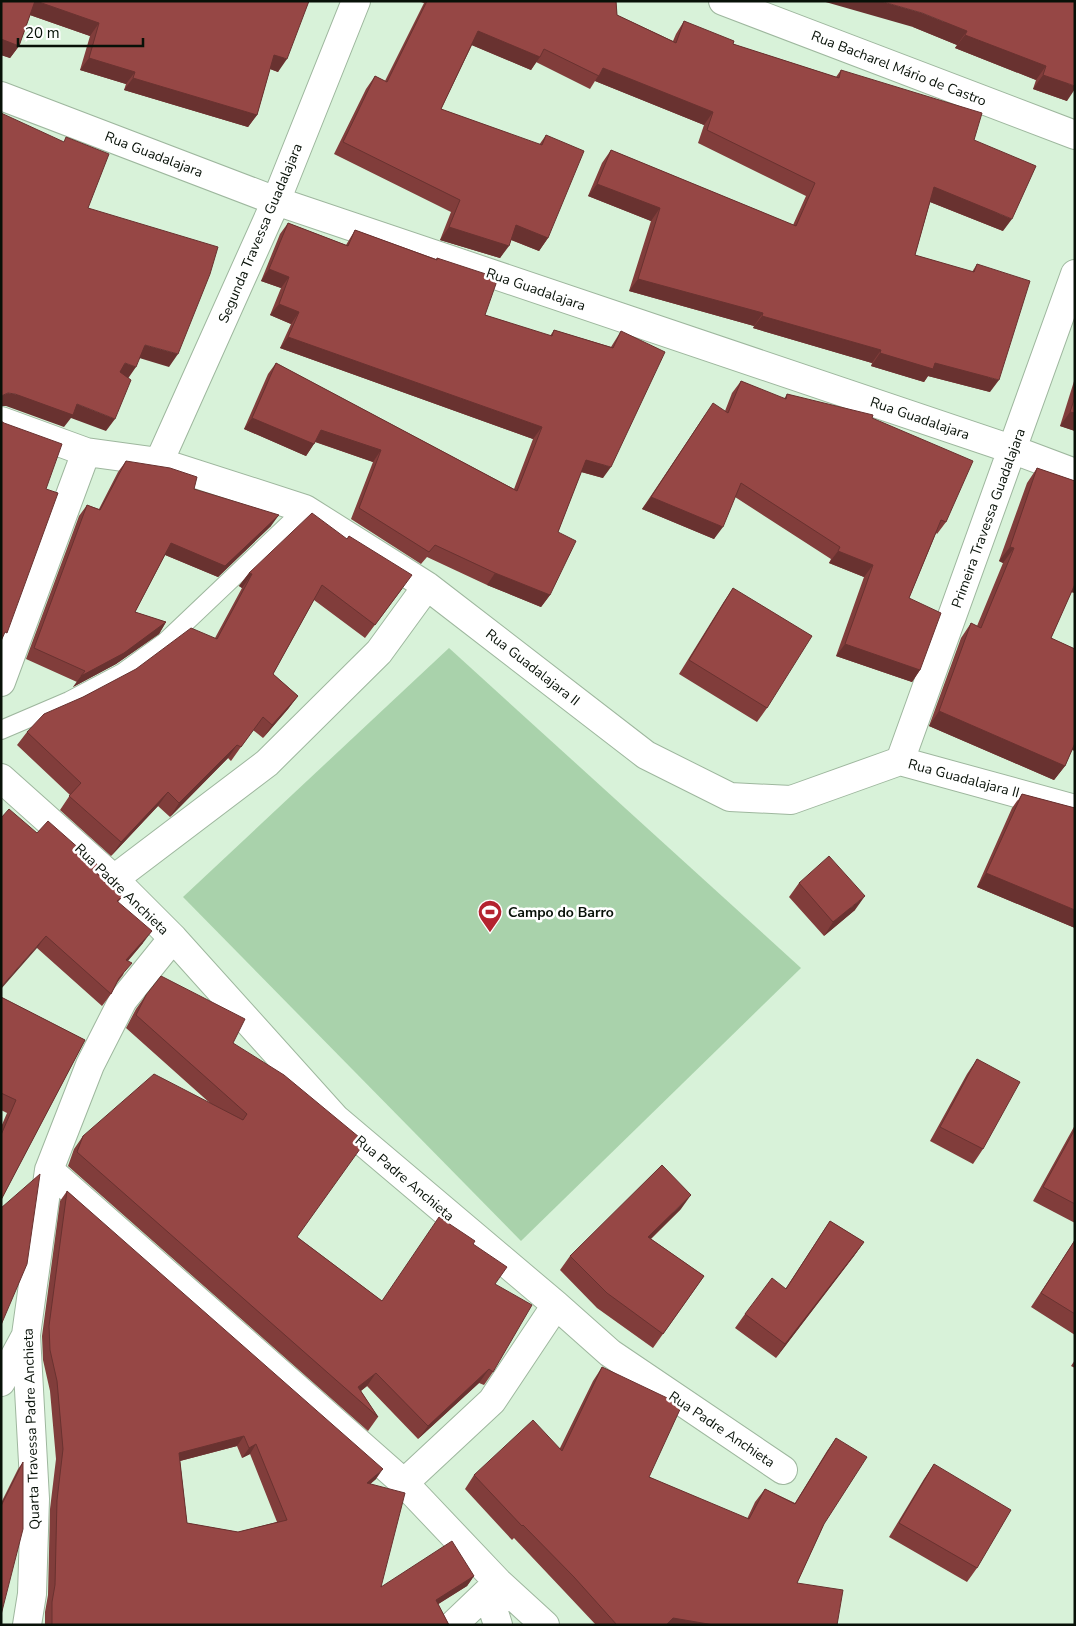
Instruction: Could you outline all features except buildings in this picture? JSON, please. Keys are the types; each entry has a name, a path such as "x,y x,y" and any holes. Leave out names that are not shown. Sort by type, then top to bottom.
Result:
{"street":[{"name":"Segunda Travessa Guadalajara","path":"158,462 276,201 356,1"},
{"name":"Rua Bacharel Mário de Castro","path":"723,1 1073,128"},
{"name":"Rua Guadalajara","path":"1,96 276,201 1014,450 1075,473"},
{"name":"Primeira Travessa Guadalajara","path":"900,761 978,542 1014,450 1075,274"},
{"name":"Rua Guadalajara II","path":"1,421 86,452 158,462 305,509 427,586 646,755 730,796 791,800 900,761 1075,809"},
{"path":"1,682 86,452"},
{"path":"114,879 267,764 379,652 427,586"},
{"name":"Rua Padre Anchieta","path":"1,778 114,879 173,938 336,1119 610,1353 783,1470"},
{"name":"Quarta Travessa Padre Anchieta","path":"26,1625 32,1594 34,1499 26,1335 49,1170 90,1065 123,1000 173,938"},
{"path":"49,1170 404,1483 493,1587 545,1625"},
{"path":"404,1483 492,1401 556,1305"},
{"path":"1,1382 26,1335"},
{"path":"453,1625 493,1587"},
{"path":"493,1587 498,1625"}],"lane":[{"path":"1,730 69,701 122,673 165,642 305,509"}],"green space":[{"name":"Campo do Barro","path":"449,648 801,968 521,1241 183,897"}],"place":[{"name":"Campo do Barro","path":"490,933"}]}
